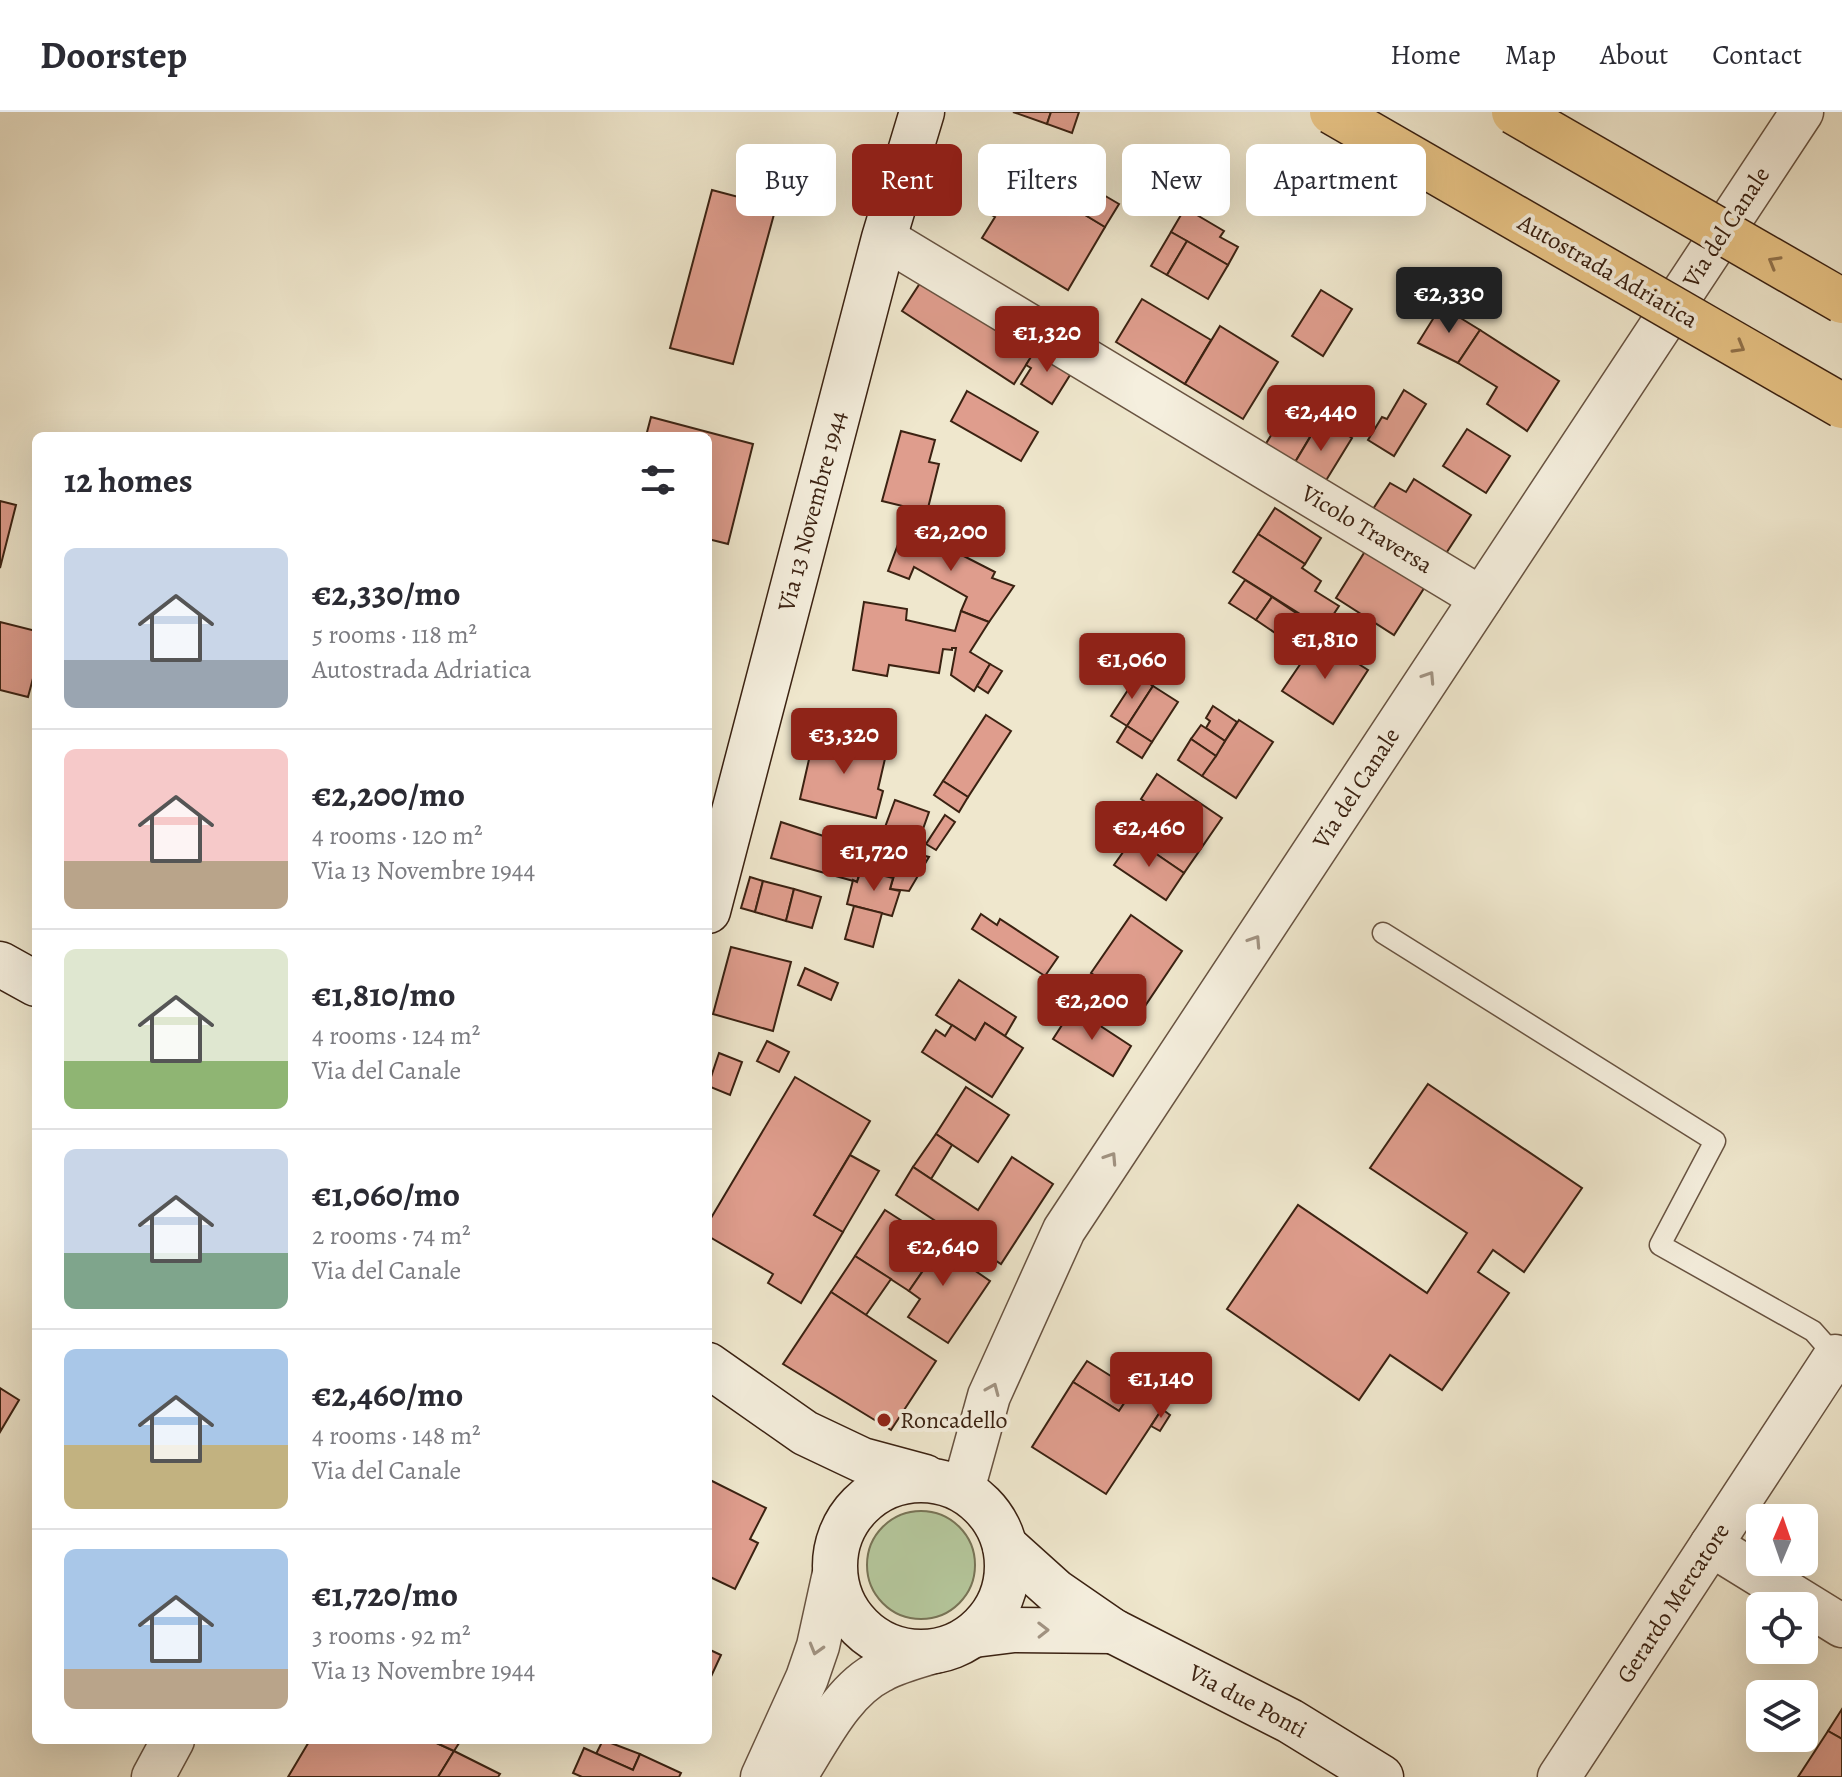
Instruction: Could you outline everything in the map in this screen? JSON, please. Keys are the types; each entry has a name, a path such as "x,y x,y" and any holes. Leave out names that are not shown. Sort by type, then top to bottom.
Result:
{"highway":[{"name":"Autostrada Adriatica","path":"1332,112 1842,406"},
{"path":"1514,112 1842,301"}],"street":[{"name":"Via 13 Novembre 1944","path":"712,896 884,238 922,112"},
{"name":"Via del Canale","path":"949,1485 1064,1230 1802,112"},
{"name":"Vicolo Traversa","path":"884,238 1481,598"},
{"path":"0,964 32,982"},
{"name":"Gerardo Mercatore","path":"1559,1777 1838,1358"},
{"path":"712,1368 805,1433 862,1460 949,1485 982,1505 997,1524 1005,1546 1007,1571 1003,1595 991,1617 961,1642 883,1670 866,1680 845,1700 795,1777"},
{"path":"805,1433 837,1486 836,1555 840,1598 853,1620 872,1638 895,1649 921,1652 961,1642"},
{"path":"762,1777 807,1678 818,1646 836,1555 854,1510 877,1491 904,1481 949,1485"},
{"path":"1711,1545 1842,1626"},
{"name":"Via due Ponti","path":"1005,1546 1055,1591 1113,1631 1290,1721 1381,1777"},
{"name":"Via due Ponti","path":"961,1642 1014,1630 1113,1631"},
{"path":"153,1777 171,1744"}],"lane":[{"path":"1383,933 1715,1141 1660,1245 1813,1331 1838,1358"}],"green space":[{"path":"921,1511 942,1515 959,1527 971,1544 975,1565 971,1586 959,1603 942,1615 921,1619 900,1615 883,1603 871,1586 867,1565 871,1544 883,1527 900,1515"}],"building":[{"path":"1013,112 1051,112 1047,124"},
{"path":"1051,112 1079,112 1072,133 1047,124"},
{"path":"712,190 736,196 736,216 774,216 733,364 670,348"},
{"path":"1106,196 1119,204 1105,227 1087,216 1106,216"},
{"path":"1087,216 1105,227 1068,290 982,238 995,217"},
{"path":"1180,216 1199,216 1224,231 1220,237 1238,247 1228,265 1171,232"},
{"path":"1171,232 1187,241 1167,275 1151,266"},
{"path":"1187,241 1228,265 1208,299 1167,275"},
{"path":"926,274 1038,346 1014,384 902,311"},
{"path":"1321,290 1352,309 1323,356 1292,336"},
{"path":"1142,299 1211,340 1185,384 1116,342"},
{"path":"1441,306 1480,330 1458,363 1418,343"},
{"path":"1220,326 1278,362 1243,419 1185,384"},
{"path":"1480,330 1559,381 1527,431 1487,404 1497,387 1458,363"},
{"path":"1039,344 1075,367 1052,404 1021,384 1031,368 1026,365"},
{"path":"1404,390 1426,404 1394,456 1368,440 1382,417 1387,419"},
{"path":"967,391 1038,432 1021,461 951,421"},
{"path":"1294,398 1323,415 1291,469 1262,450"},
{"path":"651,417 708,432 647,432"},
{"path":"1321,419 1352,438 1322,487 1291,469"},
{"path":"1467,429 1510,456 1486,493 1443,466"},
{"path":"901,431 935,440 929,462 939,464 927,512 882,501"},
{"path":"712,433 753,444 728,544 712,540"},
{"path":"1414,479 1471,515 1441,561 1373,509 1390,483 1406,492"},
{"path":"0,501 16,505 0,568"},
{"path":"1275,508 1321,538 1305,564 1258,534"},
{"path":"905,526 995,572 992,578 1014,586 989,622 961,611 967,597 914,567 909,579 888,571"},
{"path":"1258,534 1305,564 1302,568 1321,581 1315,591 1339,606 1324,629 1233,572"},
{"path":"1369,545 1428,582 1394,635 1336,598"},
{"path":"1245,580 1272,597 1256,620 1229,603"},
{"path":"1272,597 1302,617 1287,641 1256,620"},
{"path":"864,602 907,609 906,620 955,631 961,611 989,622 970,652 990,664 974,691 951,675 956,648 943,649 939,673 889,665 887,676 853,670"},
{"path":"1302,617 1324,628 1308,654 1287,641"},
{"path":"0,622 32,630 32,682 28,697 0,690"},
{"path":"1318,638 1368,670 1333,724 1282,691"},
{"path":"990,664 1002,671 988,693 977,686"},
{"path":"1137,676 1153,686 1127,726 1111,716"},
{"path":"1153,686 1178,702 1152,742 1127,726"},
{"path":"1213,706 1237,722 1225,741 1206,728 1210,721 1206,718"},
{"path":"986,715 1011,731 968,797 943,781"},
{"path":"1239,720 1273,742 1236,798 1202,776"},
{"path":"1201,725 1225,741 1216,756 1191,739"},
{"path":"1127,726 1152,742 1142,758 1117,742"},
{"path":"815,733 887,750 878,789 883,791 876,818 800,799"},
{"path":"1191,739 1216,756 1202,776 1178,760"},
{"path":"1157,774 1222,818 1184,873 1150,850 1171,820 1141,799"},
{"path":"943,781 968,797 959,812 934,795"},
{"path":"895,800 929,812 918,843 884,830"},
{"path":"945,815 955,822 936,850 926,844"},
{"path":"781,822 866,850 857,882 771,858"},
{"path":"1133,838 1184,873 1166,900 1114,865"},
{"path":"866,850 898,859 893,878 861,870"},
{"path":"902,850 929,857 909,891 890,889"},
{"path":"861,870 893,878 890,889 900,891 892,916 847,904 853,880 857,882"},
{"path":"750,877 763,881 755,912 741,908"},
{"path":"763,881 794,889 786,921 755,912"},
{"path":"794,889 821,897 812,928 786,921"},
{"path":"854,906 882,913 873,947 845,939"},
{"path":"981,914 997,925 1000,919 1058,957 1045,976 972,929"},
{"path":"1131,915 1182,951 1143,1009 1091,973"},
{"path":"731,947 791,962 773,1031 713,1014"},
{"path":"805,968 838,983 831,1000 798,985"},
{"path":"959,980 1016,1017 1005,1036 985,1023 975,1040 936,1015"},
{"path":"1073,1008 1131,1046 1113,1076 1053,1039"},
{"path":"985,1023 1023,1048 992,1097 922,1052 936,1030 945,1036 952,1025 975,1040"},
{"path":"767,1041 789,1052 779,1072 757,1061"},
{"path":"719,1053 742,1062 730,1095 712,1088 712,1074"},
{"path":"795,1077 870,1121 814,1215 843,1232 801,1303 768,1283 773,1274 712,1238 712,1216"},
{"path":"1428,1084 1582,1188 1524,1272 1493,1250 1478,1272 1509,1293 1442,1390 1390,1355 1359,1400 1227,1309 1298,1205 1427,1293 1467,1233 1370,1168"},
{"path":"966,1087 1009,1115 978,1162 936,1134"},
{"path":"936,1134 952,1145 931,1179 913,1167"},
{"path":"850,1155 879,1171 843,1232 814,1215"},
{"path":"1012,1157 1053,1184 1001,1264 896,1195 913,1167 978,1210"},
{"path":"885,1210 913,1228 902,1244 929,1262 909,1291 855,1256"},
{"path":"913,1228 990,1281 948,1343 908,1317 920,1299 909,1291 929,1262 902,1244"},
{"path":"855,1256 891,1279 866,1315 831,1292"},
{"path":"831,1292 936,1361 891,1430 783,1364"},
{"path":"1087,1361 1133,1390 1119,1411 1073,1382"},
{"path":"1073,1382 1119,1411 1133,1390 1162,1409 1106,1494 1032,1447"},
{"path":"0,1388 19,1400 0,1432"},
{"path":"1162,1409 1170,1415 1160,1431 1151,1426"},
{"path":"712,1481 766,1508 750,1539 758,1543 735,1589 712,1578"},
{"path":"712,1651 721,1655 712,1674"},
{"path":"1842,1709 1842,1739 1828,1731"},
{"path":"1828,1731 1842,1739 1842,1777 1798,1777 1814,1752 1818,1752 1818,1746"},
{"path":"308,1744 439,1744 454,1751 438,1777 288,1777"},
{"path":"439,1744 458,1744 454,1751"},
{"path":"601,1744 614,1744 640,1754 633,1770 596,1754"},
{"path":"584,1748 633,1770 640,1754 681,1773 679,1777 582,1777 573,1773"},
{"path":"454,1751 500,1774 498,1777 438,1777"}],"place":[{"name":"Roncadello","path":"884,1420"}]}
